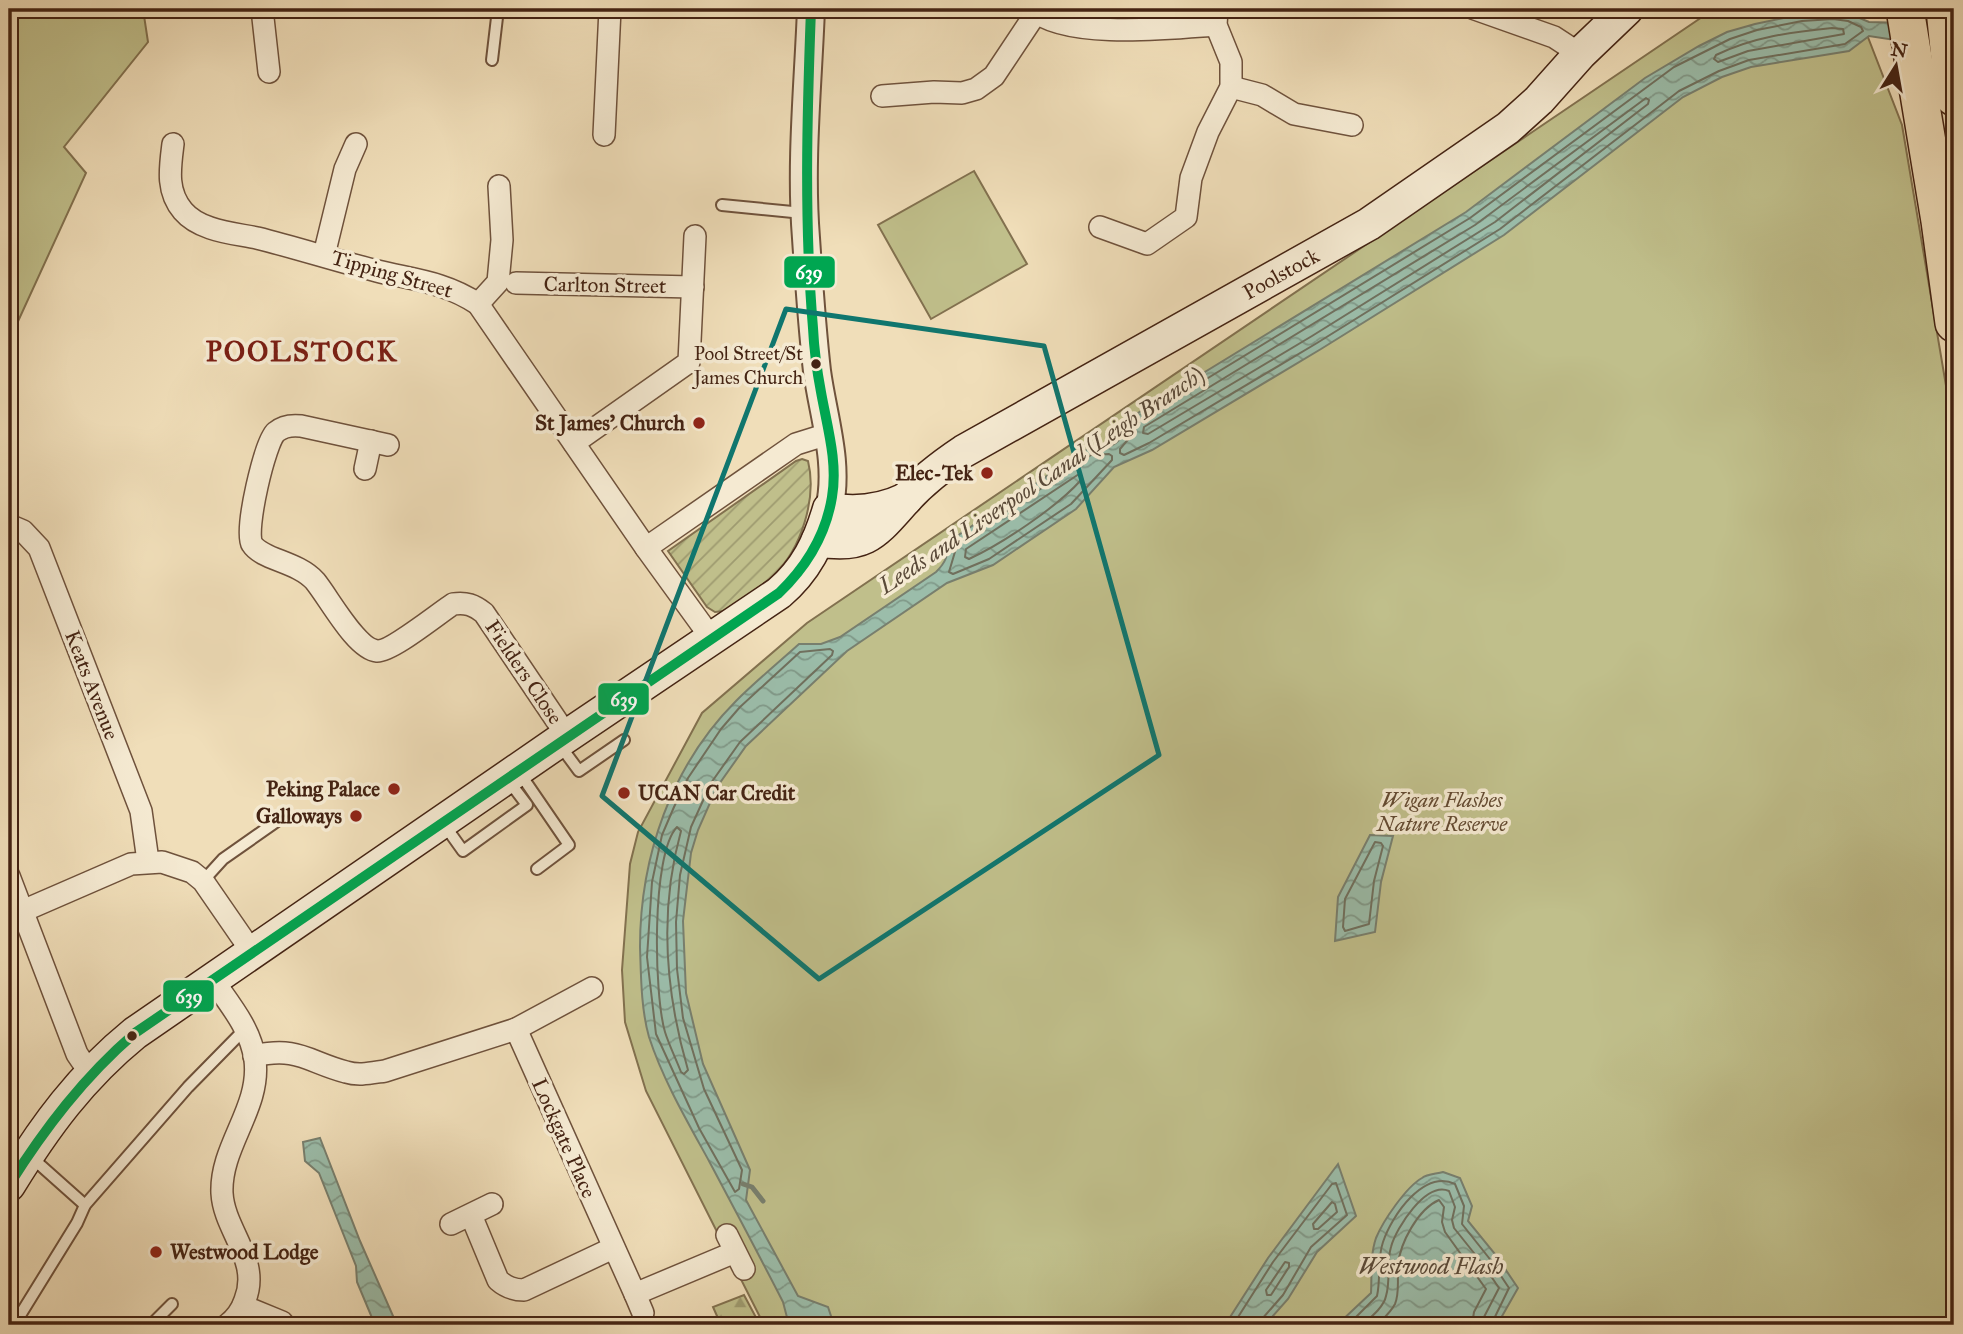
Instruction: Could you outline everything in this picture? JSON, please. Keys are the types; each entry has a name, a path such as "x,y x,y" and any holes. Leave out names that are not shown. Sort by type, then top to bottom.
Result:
{"highway":[{"path":"1905,9 1954,323"},
{"path":"1945,9 1954,97"}],"main road":[{"name":"Poolstock","path":"818,540 847,543 873,534 937,470 964,451 1369,224 1508,128 1539,100 1580,54 1627,9"},
{"name":"Poolstock","path":"829,509 852,512 878,510 906,499"},
{"path":"9,1185 60,1108 90,1073 120,1045 151,1021 789,584 807,563 829,509"}],"street":[{"path":"262,9 269,72"},
{"path":"604,135 610,9"},
{"path":"811,9 805,235 817,362 828,434 832,480 829,509"},
{"path":"1475,9 1554,37 1580,54"},
{"path":"882,96 962,93 976,89 994,76 1034,11 1062,23 1118,30 1217,17 1231,62 1231,88 1209,132 1191,178 1186,217 1147,244 1100,226"},
{"path":"1231,88 1262,95 1294,114 1352,125"},
{"name":"Tipping Street","path":"173,144 171,190 176,201 191,219 202,225 324,255 376,271 444,285 478,304 712,639"},
{"path":"324,255 345,169 356,144"},
{"path":"478,304 498,282 502,240 499,186"},
{"path":"574,443 689,362 695,236"},
{"name":"Carlton Street","path":"516,283 693,287"},
{"name":"Fielders Close","path":"365,469 379,443 292,425 275,432 270,440 261,474 249,533 252,545 261,552 305,570 326,594 359,641 373,650 388,649 453,604 461,602 477,607 490,621 562,739"},
{"path":"646,548 796,444 828,434"},
{"name":"Keats Avenue","path":"9,525 23,531 39,548 141,811 148,861"},
{"path":"16,914 131,864 148,861 178,866 203,881 252,953"},
{"path":"9,876 16,914 77,1054 90,1073"},
{"path":"214,980 245,1029 256,1071 254,1089 223,1179 222,1194 226,1211 248,1265 249,1291 243,1306 227,1325"},
{"path":"254,1056 289,1052 345,1072 362,1074 385,1071 516,1029 592,988"},
{"name":"Lockgate Place","path":"516,1029 639,1304 735,1252"},
{"path":"451,1224 492,1205"},
{"path":"471,1215 498,1280 517,1290 524,1290 613,1248"},
{"path":"243,1306 284,1325"}],"lane":[{"path":"492,60 498,9"},
{"path":"722,205 806,214"},
{"path":"562,739 579,771 624,740"},
{"path":"512,774 569,845 537,869"},
{"path":"203,881 223,859 280,819"},
{"path":"12,1322 85,1205 188,1087 245,1029"},
{"path":"28,1154 85,1205"},
{"path":"151,1325 172,1304"}],"highlighted area":[{"path":"786,309 1044,346 1159,755 819,979 602,796"}],"green space":[{"path":"9,9 143,9 148,42 64,147 86,173 9,341"},
{"name":"Wigan Flashes Nature Reserve","path":"1714,9 1857,9 1902,125 1954,433 1954,1325 764,1325 646,1091 625,1022 622,970 630,864 638,832 702,713 807,623"},
{"path":"974,171 1027,264 931,319 878,225"},
{"path":"802,459 808,461 809,506 792,552 762,585 725,611 715,612 707,607 668,551"},
{"path":"744,1295 760,1325 721,1325 713,1307"}],"water":[{"name":"Leeds and Liverpool Canal (Leigh Branch)","path":"1941,9 1954,43 1915,43 1869,36 1849,51 1751,67 1722,77 1683,97 1504,235 1152,450 1114,467 1076,509 993,565 947,583 847,651 746,746 717,787 691,853 683,921 686,993 703,1064 750,1170 746,1200 798,1296 828,1307 834,1325 789,1325 783,1302 661,1069 649,1037 643,1004 641,913 653,847 677,784 713,727 736,701 799,644 821,644 840,637 936,572 946,558 948,542 1090,447 1105,448 1116,443 1124,433 1128,419 1466,212 1645,78 1699,46 1727,32 1802,14 1833,12 1850,14 1869,22 1906,23 1913,15"},
{"path":"1370,835 1393,836 1381,882 1375,932 1335,941 1338,897"},
{"path":"320,1138 360,1241 397,1325 375,1325 357,1282 356,1266 319,1173 305,1161 303,1142"},
{"name":"Westwood Flash","path":"1338,1164 1356,1216 1317,1252 1288,1299 1265,1325 1225,1325 1268,1258"},
{"name":"Westwood Flash","path":"1443,1172 1460,1178 1472,1206 1468,1221 1518,1288 1497,1325 1337,1325 1371,1293 1374,1245 1389,1214 1416,1182 1426,1176"}],"waterway":[{"path":"743,1184 752,1187 763,1201"}],"transit line":[{"name":"639","path":"9,1185 66,1104 99,1067 135,1033 779,593 806,561 825,524 832,497 834,471 816,360 808,248 811,9"}],"place":[{"name":"Pool Street/St James Church","path":"816,364"},
{"name":"St James' Church","path":"699,423"},
{"name":"Elec-Tek","path":"987,473"},
{"name":"Peking Palace","path":"394,789"},
{"name":"UCAN Car Credit","path":"624,793"},
{"name":"Galloways","path":"356,816"},
{"name":"Westwood Lodge","path":"156,1252"}],"district":[{"name":"POOLSTOCK","path":"302,351"}]}
